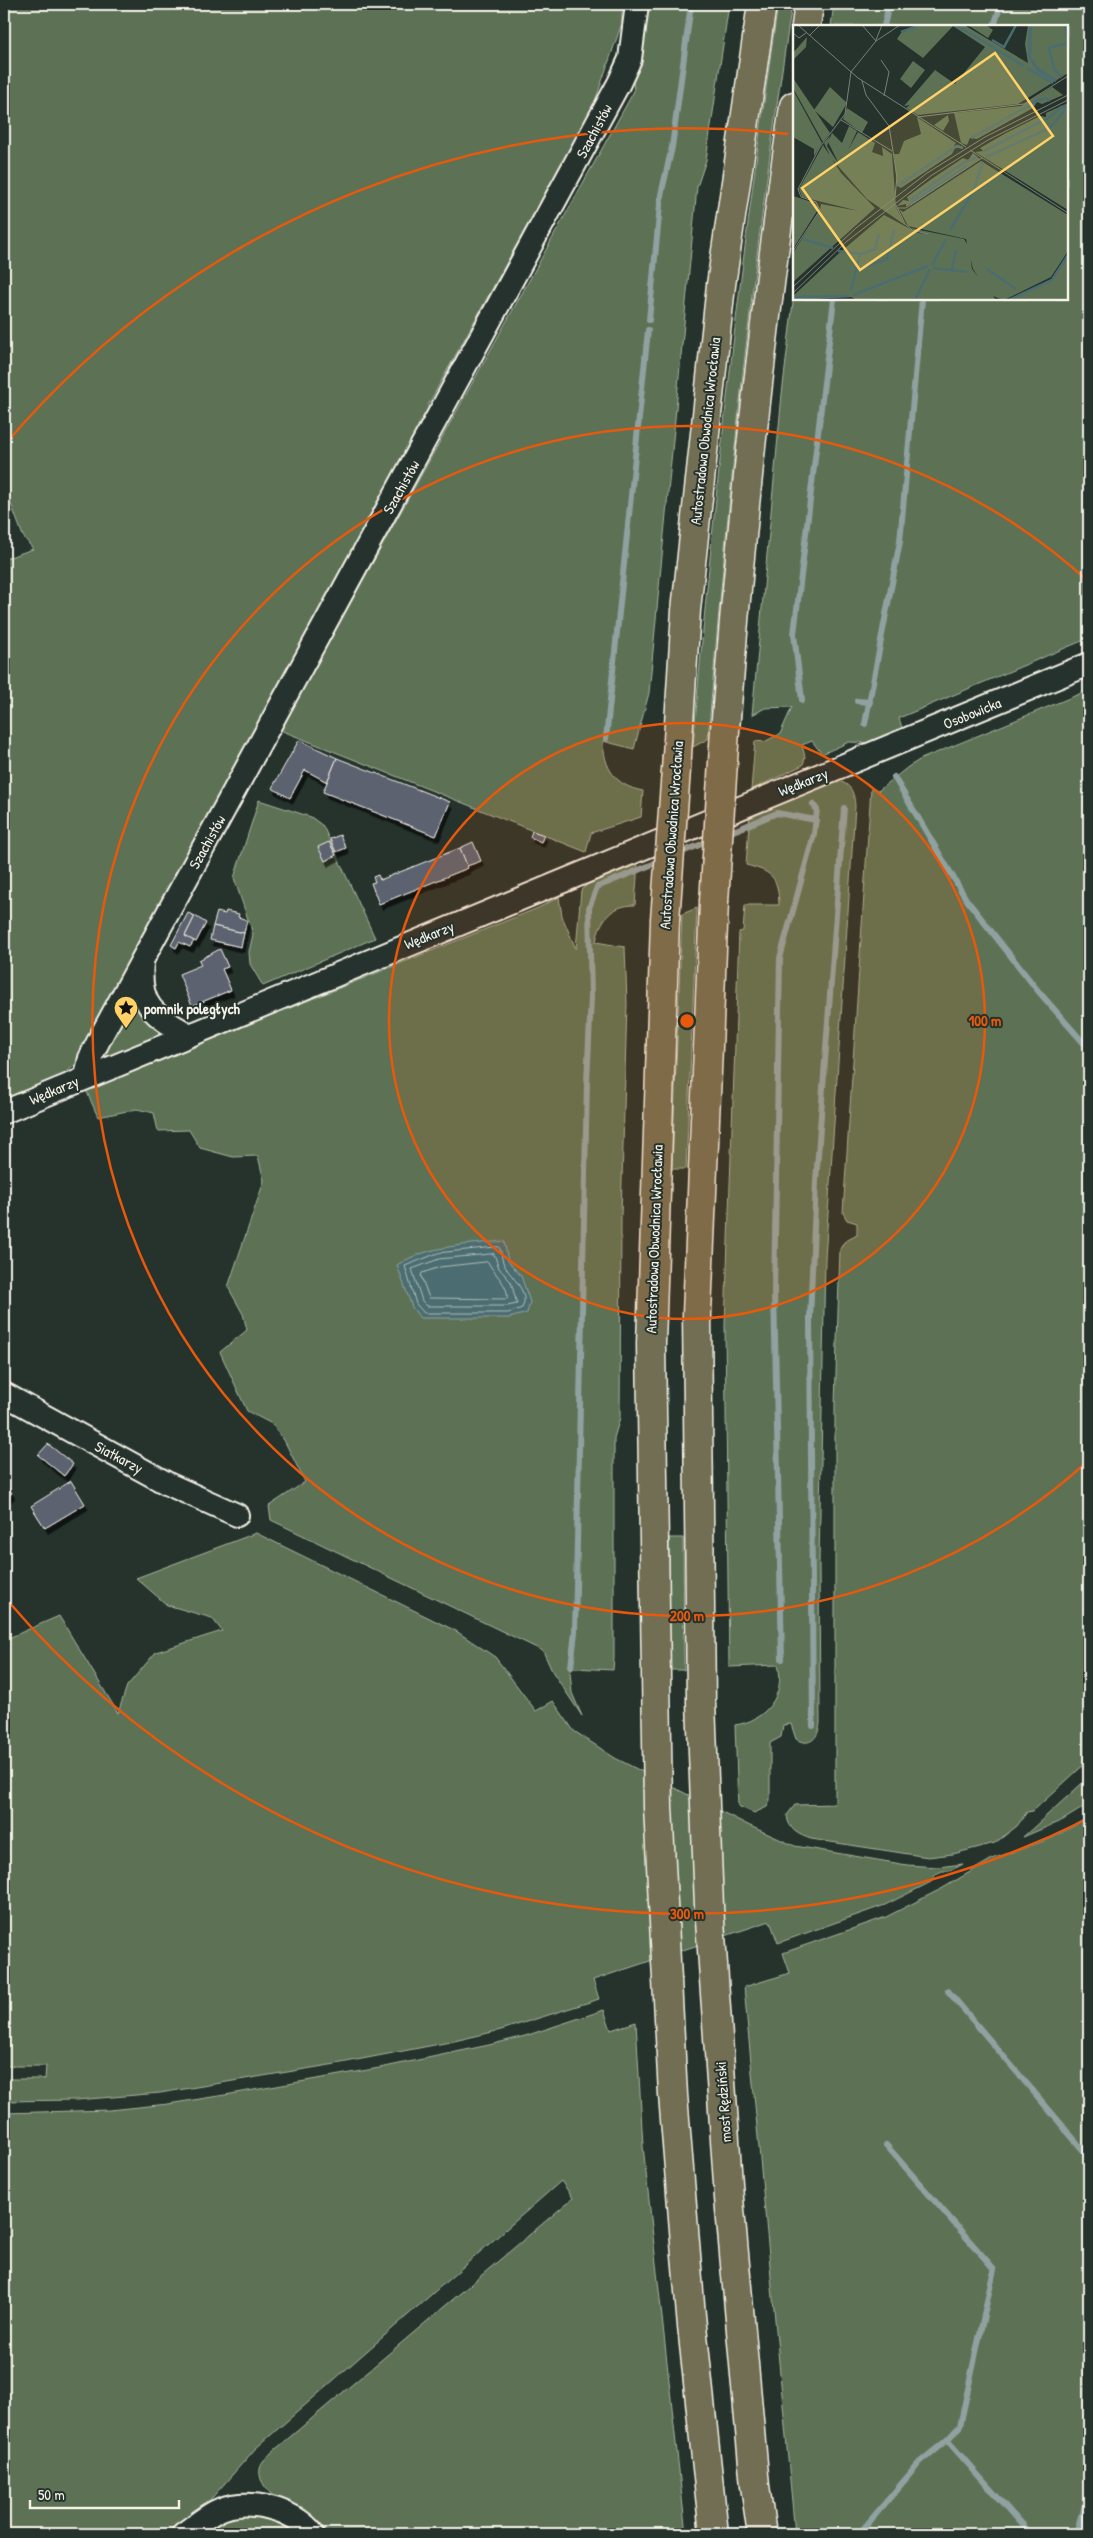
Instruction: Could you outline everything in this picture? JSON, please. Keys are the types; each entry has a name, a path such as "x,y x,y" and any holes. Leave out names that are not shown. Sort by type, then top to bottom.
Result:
{"highway":[{"name":"Autostradowa Obwodnica Wrocławia","path":"714,2534 691,2316 673,2095 658,1807 651,1344 665,920 686,610 720,295 762,4"},
{"path":"806,25 809,4"},
{"name":"most Rędziński","path":"762,2534 755,2486 729,2198 708,1906 701,1669 697,1314 714,902 725,730 736,597 769,282 793,113"}],"street":[{"name":"Szachistów","path":"86,1077 90,1058 619,83 630,59 635,34 637,4"},
{"name":"Osobowicka","path":"854,760 1089,664"},
{"name":"Wędkarzy","path":"4,1112 188,1034 854,760"},
{"name":"Szachistów","path":"142,962 141,988 147,1005 158,1017 188,1034"},
{"name":"Siatkarzy","path":"4,1394 168,1484 236,1515"},
{"path":"183,2534 216,2511 242,2504 268,2508 288,2515 308,2527 313,2534"}],"green space":[{"path":"4,4 622,4 622,23 593,107 428,405 429,413 85,1054 58,1078 4,1103 4,559 33,549 23,536 4,485"},
{"path":"646,4 729,4 706,160 697,187 649,693 634,749 603,741 606,760 613,774 625,785 643,791 641,817 591,833 586,852 280,730 634,91 633,81 642,56"},
{"path":"778,4 792,4 778,96 743,371 708,739 693,747 719,468 752,189"},
{"path":"834,4 1089,4 1089,638 899,718 902,728 874,743 849,742 822,754 812,741 802,745 805,757 803,765 751,790 755,741 764,742 780,734 792,707 765,708 752,715 782,394 793,300 1068,300 1068,25 831,25"},
{"path":"1089,690 1089,1760 1033,1811 1027,1812 1017,1826 995,1843 953,1854 928,1857 811,1839 798,1834 789,1825 787,1815 795,1805 835,1804 835,1405 840,1249 844,1242 857,1235 857,1223 847,1220 843,1213 871,788 878,791 921,759"},
{"path":"834,780 844,783 850,788 854,796 855,806 825,1259 819,1563 820,1723 816,1737 809,1742 796,1739 791,1724 783,1725 781,1737 770,1743 770,1800 767,1807 754,1813 738,1806 735,1725 746,1723 756,1718 771,1705 776,1696 780,1676 778,1665 729,1667 725,1325 739,932 743,931 745,905 779,905 777,888 772,877 762,870 746,865 750,813"},
{"path":"259,800 311,817 323,826 375,938 263,986 250,964 249,952 253,934 234,878"},
{"path":"638,862 635,905 619,908 608,915 600,927 596,942 625,947 627,1003 621,1216 620,1418 614,1438 613,1670 574,1668 570,1672 572,1693 582,1716 552,1671 543,1651 271,1520 269,1506 305,1482 284,1440 272,1424 247,1411 220,1352 247,1330 243,1314 228,1287 264,1181 258,1156 233,1157 200,1148 189,1130 158,1131 154,1113 137,1109 98,1117 86,1090 538,908 559,897 562,916 576,949 581,890 594,879"},
{"path":"697,908 686,1169 672,1169 682,914"},
{"path":"133,999 160,1031 159,1036 107,1057 104,1052"},
{"path":"256,1533 456,1631 495,1657 536,1711 553,1701 574,1731 615,1758 750,1826 795,1846 907,1865 938,1867 963,1864 950,1871 942,1871 936,1874 931,1882 885,1905 778,1943 770,1921 593,1980 599,1999 501,2030 336,2064 160,2093 77,2100 4,2101 4,2079 45,2079 46,2066 4,2066 4,1640 59,1616 118,1713 127,1686 156,1652 222,1631 212,1618 167,1605 136,1578"},
{"path":"669,1538 683,1538 684,1670 670,1670"},
{"path":"1089,1777 1089,1804 1063,1820 1023,1837"},
{"path":"1089,1817 1089,2534 795,2534 744,1987 790,1973 783,1953 886,1917 943,1888 992,1859 1052,1838"},
{"path":"604,2010 611,2030 636,2022 643,2146 686,2534 324,2534 283,2505 265,2487 261,2478 260,2469 271,2453 573,2198 561,2181 255,2449 210,2500 166,2534 4,2534 4,2113 110,2110 168,2104 231,2094 385,2067 489,2045 525,2036"},
{"path":"240,2515 276,2522 295,2534 197,2534 218,2521"}],"water":[{"path":"504,1241 508,1261 521,1276 530,1302 527,1313 509,1318 420,1318 412,1307 397,1265 409,1258 435,1250"}],"building":[{"path":"299,740 337,758 327,782 305,770 290,798 272,788"},
{"path":"337,758 450,802 436,836 323,792"},
{"path":"532,831 544,835 541,842 530,837"},
{"path":"340,835 346,848 336,852 330,839"},
{"path":"329,842 336,855 325,861 318,847"},
{"path":"473,842 481,861 467,866 460,848"},
{"path":"460,848 468,868 379,904 371,883 375,882 373,877 378,875 380,880"},
{"path":"226,911 239,914 238,917 247,920 244,933 213,926 217,912 225,914"},
{"path":"188,913 195,916 185,936 194,941 190,947 179,942 176,948 171,945"},
{"path":"195,916 206,923 196,942 185,936"},
{"path":"213,926 244,933 241,947 210,940"},
{"path":"220,949 228,967 222,969 231,990 192,1006 179,974 201,965 199,960"},
{"path":"48,1444 73,1464 64,1476 38,1455"},
{"path":"71,1481 85,1504 45,1528 31,1506"},
{"path":"4,1482 12,1493 4,1499"}],"waterway":[{"path":"649,320 661,195 672,147 691,4"},
{"path":"884,25 889,4"},
{"path":"994,25 1001,4"},
{"path":"802,700 794,634 834,300"},
{"path":"865,724 900,541 922,300"},
{"path":"606,739 648,330"},
{"path":"857,701 870,702"},
{"path":"894,777 966,899 1039,992 1089,1049"},
{"path":"782,1659 774,1291 780,958 814,834 817,810 813,804"},
{"path":"813,1726 810,1318 816,1181 844,808"},
{"path":"726,834 777,813 816,820"},
{"path":"677,854 712,840"},
{"path":"571,1667 575,1632 587,1083 591,997 589,908 597,887 663,860"},
{"path":"948,1991 1089,2157"},
{"path":"859,2534 920,2462 947,2440 960,2426 994,2269 886,2145"},
{"path":"947,2440 1030,2534"},
{"path":"1077,2534 1089,2491"}],"place":[{"name":"pomnik poległych","path":"126,1029"}]}
